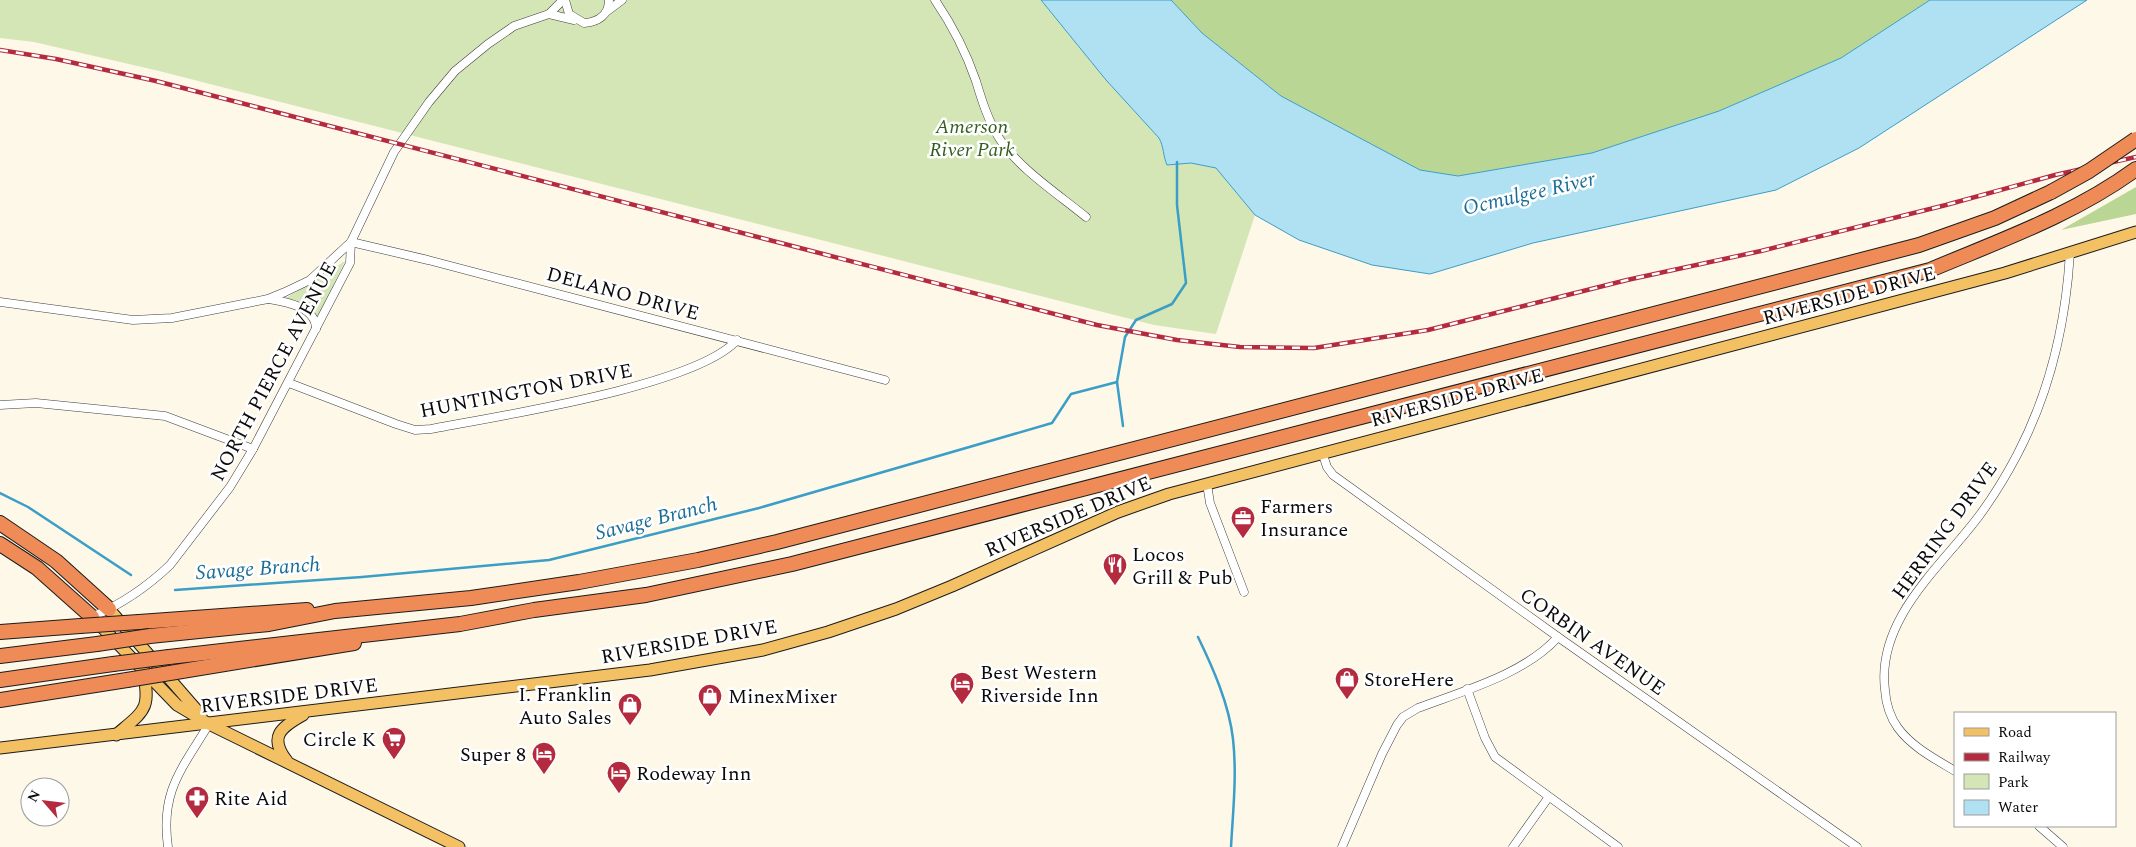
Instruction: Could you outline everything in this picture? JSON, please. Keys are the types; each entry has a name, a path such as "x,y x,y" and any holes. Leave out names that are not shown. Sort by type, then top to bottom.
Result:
{"highway":[{"path":"0,656 150,636 269,624 335,611 471,598 579,582 698,560 777,542 1919,245 1995,218 2051,192 2136,139"},
{"path":"0,700 345,645 418,630 646,595 737,576 1095,488 1930,270 2023,233 2083,202 2136,169"},
{"path":"0,524 56,562 109,609"},
{"path":"0,544 43,573 92,617"},
{"path":"0,632 297,610 335,611"},
{"path":"0,680 326,637 418,630"}],"main road":[{"name":"RIVERSIDE DRIVE","path":"0,748 650,670 763,650 828,632 896,609 1118,512 1207,484 1322,452 1946,289 2136,232"},
{"path":"109,609 209,724"},
{"path":"92,617 177,705 209,724 459,847"},
{"path":"116,735 140,715 145,707 148,693 143,670"},
{"path":"288,762 278,747 278,735 285,725 307,712"}],"street":[{"name":"NORTH PIERCE AVENUE","path":"92,617 145,587 170,564 230,486 253,449 289,383 350,264 351,242 394,152 434,95 455,71 488,44 514,26 549,14 564,0"},
{"path":"564,0 570,14 576,20"},
{"path":"606,12 609,0"},
{"path":"549,14 593,22 622,0"},
{"path":"935,0 957,34 976,82 980,98 1000,139 1010,152 1086,217"},
{"path":"0,302 133,320 172,318 268,299 310,280 351,242"},
{"name":"DELANO DRIVE","path":"351,242 737,340 885,380"},
{"name":"HERRING DRIVE","path":"1954,771 1910,742 1896,724 1887,706 1884,683 1888,650 1907,606 1979,516 2008,470 2030,429 2048,384 2058,348 2065,311 2070,252"},
{"path":"268,299 292,305 308,312 314,318 316,331"},
{"name":"HUNTINGTON DRIVE","path":"289,383 396,424 415,430 431,429 592,396 652,380 728,350 737,340"},
{"path":"0,405 36,403 165,416 253,449"},
{"name":"CORBIN AVENUE","path":"1322,452 1327,467 1333,475 1558,637 1857,847"},
{"path":"1207,484 1210,503 1244,592"},
{"path":"1342,847 1382,754 1397,725 1404,717 1418,708 1467,689 1526,662 1540,654 1558,637"},
{"path":"1467,689 1484,738 1495,757 1548,798 1618,847"},
{"path":"168,847 166,823 169,795 174,781 209,724"},
{"path":"1513,847 1548,798"},
{"path":"2040,827 2062,847"}],"green space":[{"name":"Amerson River Park","path":"0,0 1041,0 1106,80 1159,138 1167,165 1191,163 1216,168 1255,215 1216,334 1154,325 159,71 34,42 0,38"},
{"path":"1171,0 1930,0 1841,58 1719,111 1592,153 1458,176 1420,170 1281,96 1202,33"},
{"path":"2136,187 2136,214 2061,230"},
{"path":"345,261 318,316 305,305 286,298"}],"water":[{"name":"Ocmulgee River","path":"1041,0 1171,0 1202,33 1281,96 1420,170 1458,176 1592,153 1719,111 1841,58 1930,0 2087,0 1859,148 1776,190 1533,243 1430,274 1372,265 1299,240 1255,215 1216,168 1191,163 1167,165 1159,138 1106,80"}],"waterway":[{"path":"1123,426 1117,382 1125,337 1136,320 1172,304 1186,283 1177,205 1177,162"},
{"name":"Savage Branch","path":"175,590 362,577 549,560 759,508 1052,423 1071,394 1117,382"},
{"name":"Savage Branch","path":"0,493 28,507 131,575"},
{"path":"1198,637 1220,686 1231,726 1235,766 1231,847"}],"railway":[{"path":"0,50 56,59 156,81 1097,325 1177,340 1240,347 1314,348 1428,330 1627,280 1761,251 1946,205 2055,175 2136,157"}],"place":[{"name":"Farmers Insurance","path":"1243,539"},
{"name":"Locos Grill & Pub","path":"1115,586"},
{"name":"StoreHere","path":"1347,700"},
{"name":"Best Western Riverside Inn","path":"962,705"},
{"name":"MinexMixer","path":"710,717"},
{"name":"I. Franklin Auto Sales","path":"630,726"},
{"name":"Circle K","path":"394,760"},
{"name":"Super 8","path":"544,775"},
{"name":"Rodeway Inn","path":"619,794"},
{"name":"Rite Aid","path":"197,819"}]}
